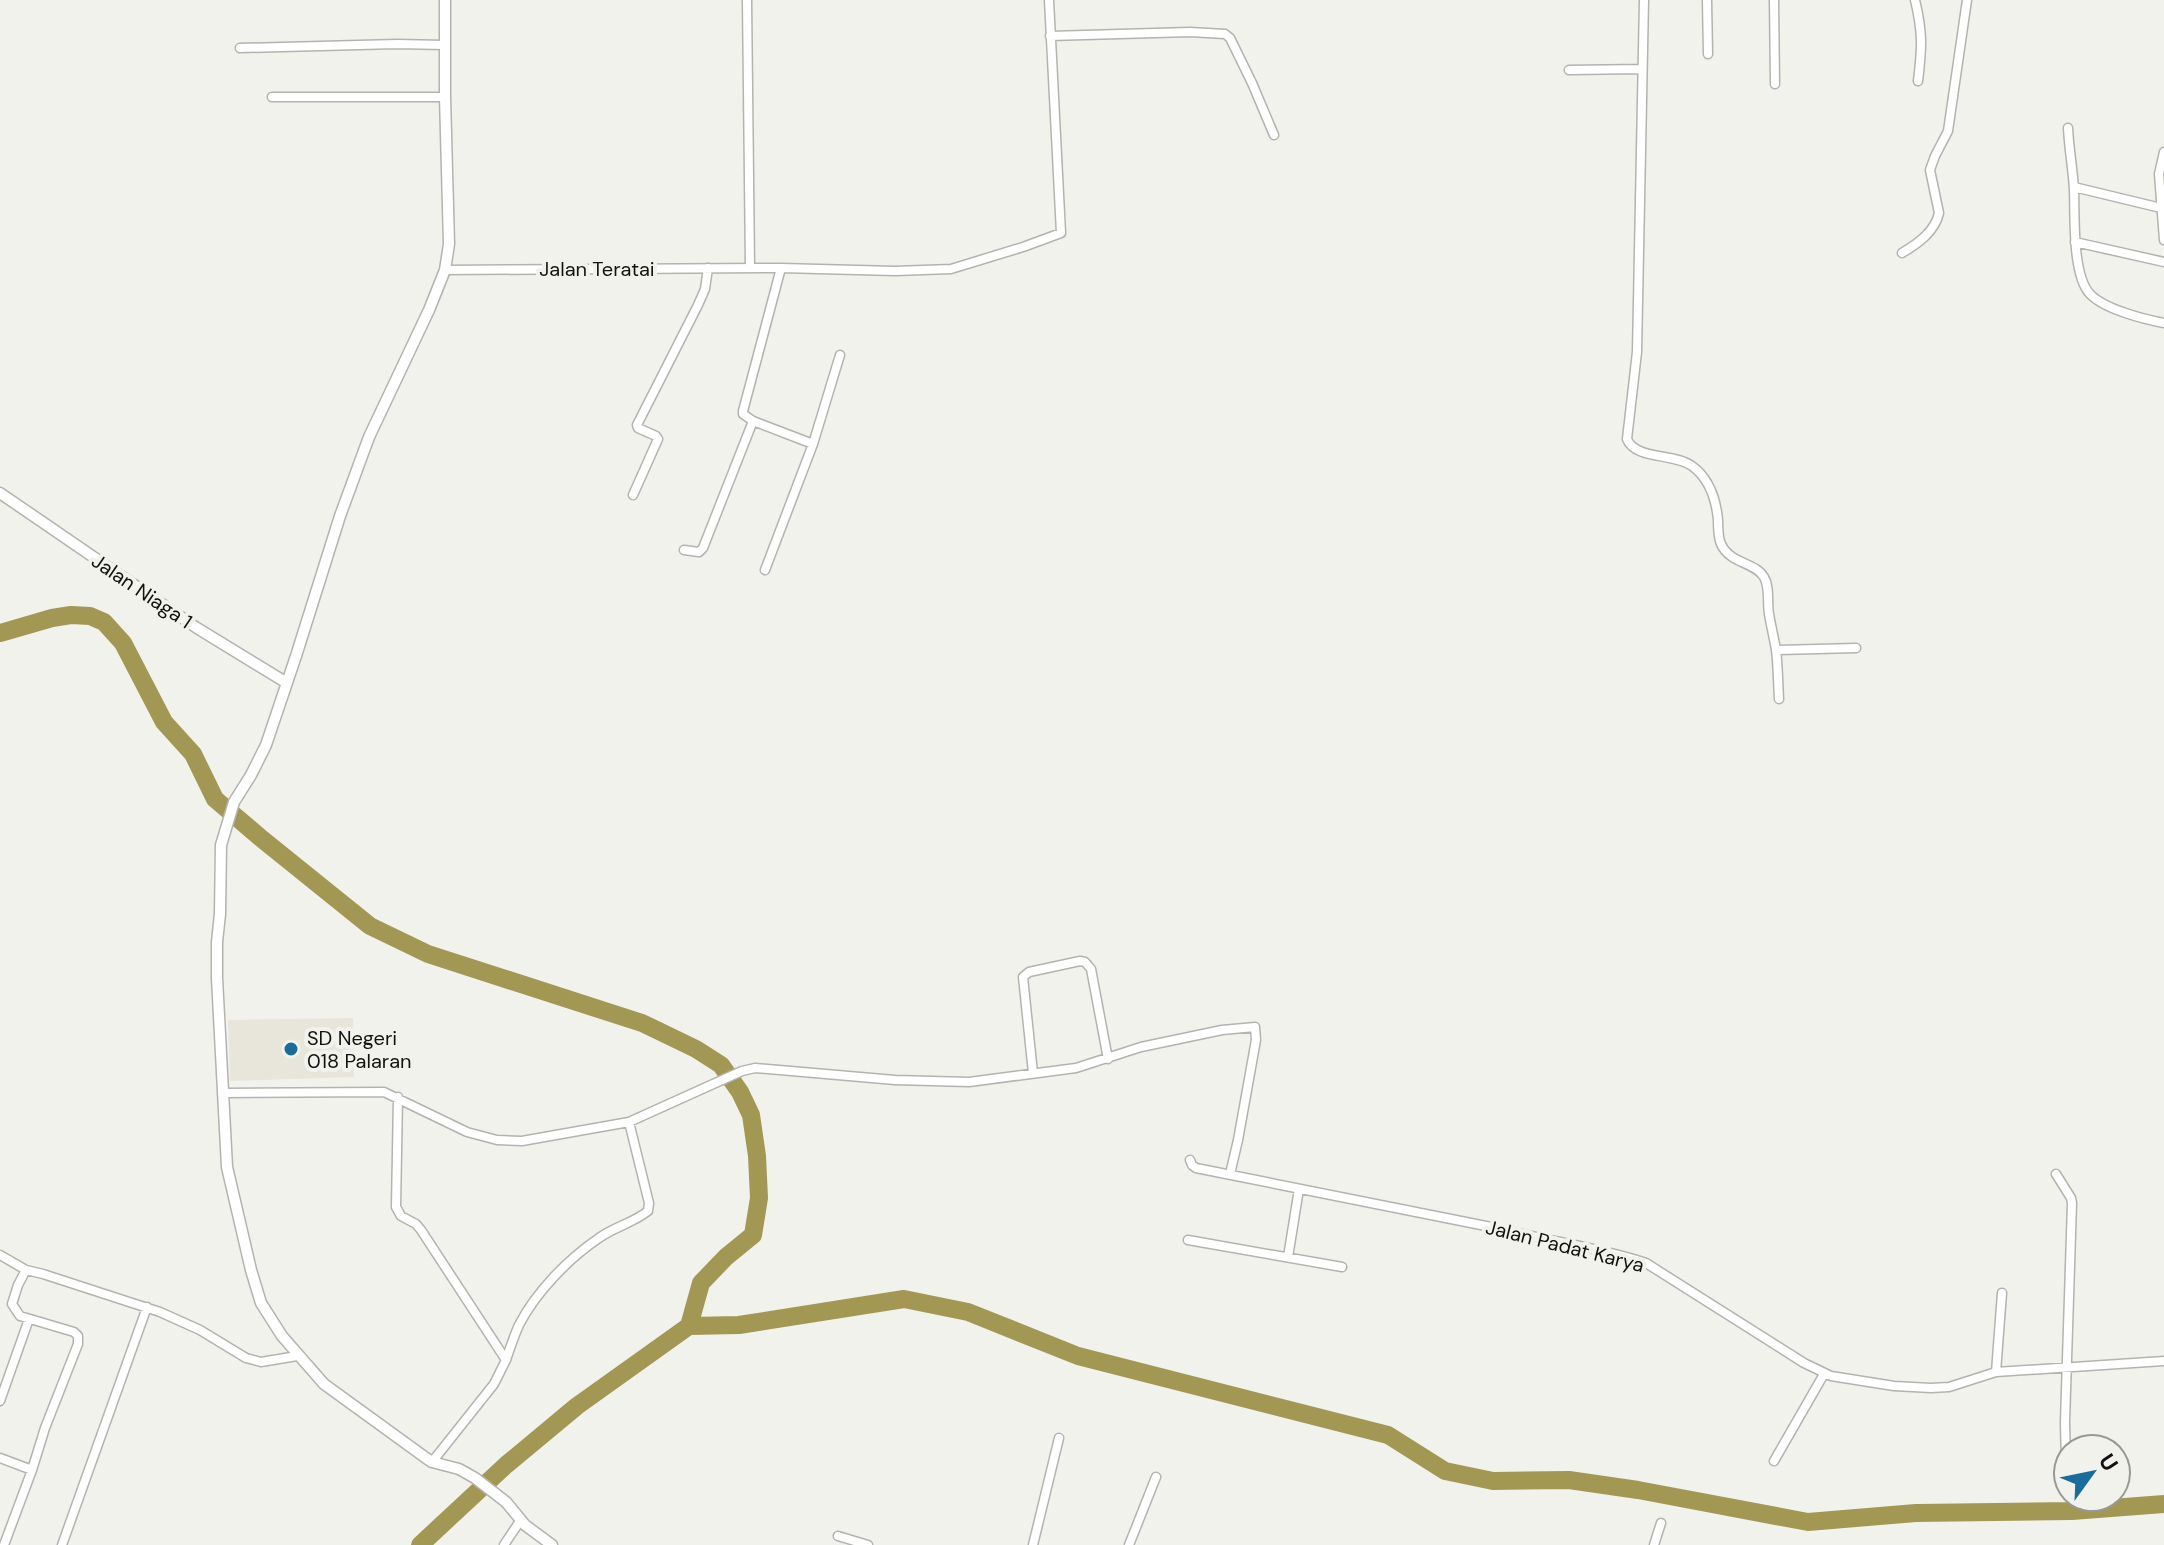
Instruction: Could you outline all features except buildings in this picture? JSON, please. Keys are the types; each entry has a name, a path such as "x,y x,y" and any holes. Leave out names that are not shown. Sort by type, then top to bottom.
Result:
{"street":[{"path":"445,0 449,244 445,270 369,437 262,753 234,802 224,833 219,862 217,966 227,1167 261,1303 297,1356 324,1384 432,1462 459,1469 475,1478 501,1498 520,1521 552,1545"},
{"path":"747,0 750,268"},
{"path":"1049,0 1050,36 1225,34 1230,38 1252,83 1274,135"},
{"path":"1644,0 1637,352 1627,439 1635,450 1687,463 1702,475 1713,496 1721,546 1736,560 1763,575 1776,650 1779,699"},
{"path":"1707,0 1708,54"},
{"path":"1774,0 1775,84"},
{"path":"1915,0 1921,24 1922,48 1918,81"},
{"path":"1902,253 1918,243 1938,220 1930,170 1948,131 1967,0"},
{"name":"Jalan Teratai","path":"445,270 951,269 1061,233 1050,36"},
{"path":"240,48 445,45"},
{"path":"1569,70 1642,69"},
{"path":"272,97 445,97"},
{"path":"2068,128 2075,242 2082,281 2097,301 2144,319 2164,323"},
{"path":"2164,152 2159,174 2164,240"},
{"path":"2074,187 2161,208"},
{"path":"2075,242 2164,262"},
{"path":"633,495 658,439 637,425 698,305 705,289 708,268"},
{"path":"781,268 743,411 753,421 813,444"},
{"path":"765,570 813,444 840,355"},
{"path":"684,550 699,552 703,548 753,421"},
{"name":"Jalan Niaga 1","path":"0,493 197,628 287,683"},
{"path":"1776,650 1856,648"},
{"path":"1033,1073 1023,977 1029,972 1080,961 1091,969 1108,1059"},
{"path":"223,1093 384,1092 467,1132 497,1140 522,1141 629,1122 742,1071 766,1067 895,1080 969,1082 1076,1068 1166,1041 1255,1027 1256,1040 1230,1174"},
{"path":"398,1097 397,1212 421,1230 506,1360"},
{"path":"432,1462 494,1384 519,1325 532,1304 572,1260 597,1239 648,1211 649,1203 629,1122"},
{"name":"Jalan Padat Karya","path":"1190,1160 1196,1168 1506,1230 1646,1263 1824,1374 1894,1386 1931,1388 1949,1387 1996,1372 2164,1361"},
{"path":"2056,1174 2072,1203 2065,1433"},
{"path":"1288,1257 1299,1189"},
{"path":"1188,1240 1342,1267"},
{"path":"0,1255 26,1270 147,1307 200,1330 246,1358 261,1362 297,1356"},
{"path":"4,1545 78,1344 78,1336 74,1332 20,1316 12,1304 26,1270"},
{"path":"1996,1372 2002,1293"},
{"path":"62,1545 147,1307"},
{"path":"0,1401 29,1319"},
{"path":"1774,1461 1824,1374"},
{"path":"1033,1545 1059,1438"},
{"path":"0,1458 32,1470"},
{"path":"1129,1545 1156,1477"},
{"path":"504,1545 520,1521"},
{"path":"1654,1545 1661,1523"},
{"path":"838,1536 868,1545"}],"shaded area":[{"name":"SD Negeri 018 Palaran","path":"353,1018 354,1077 230,1081 228,1020"}],"waterway":[{"path":"0,633 71,615 90,616 104,622 123,643 164,722 193,754 215,799 370,926 428,954 642,1023 721,1065 740,1092 751,1115 759,1198 753,1235 701,1283 689,1326"},
{"path":"420,1545 506,1465 577,1406 689,1326 739,1325 904,1299 968,1312 1078,1356 1388,1435 1445,1471 1493,1481 1569,1480 1808,1522 1916,1513 2072,1511 2164,1504"}],"place":[{"name":"SD Negeri 018 Palaran","path":"291,1049"}]}
